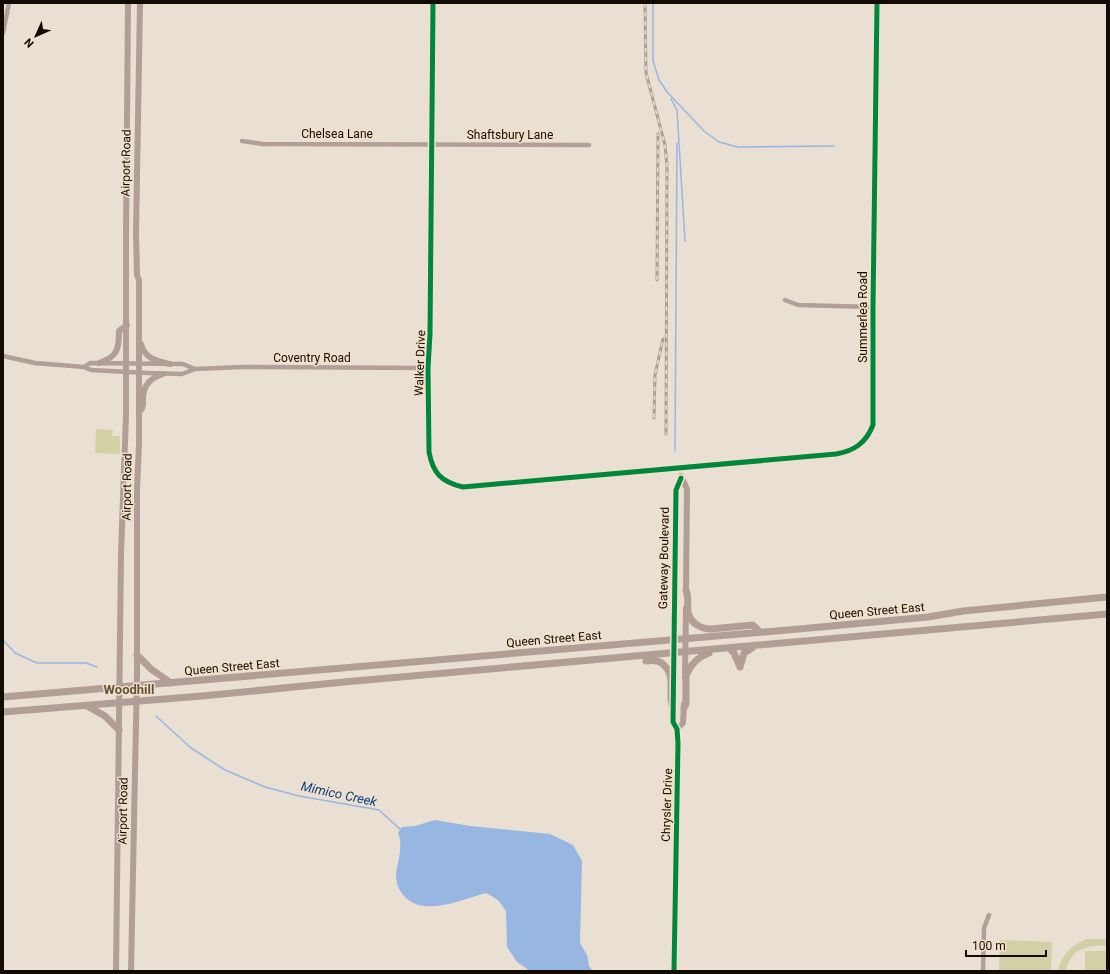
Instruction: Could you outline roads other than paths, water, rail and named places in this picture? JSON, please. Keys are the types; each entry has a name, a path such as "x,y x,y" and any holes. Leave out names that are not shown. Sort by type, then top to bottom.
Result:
{"main road":[{"path":"686,590 688,594 688,615 697,626 706,629 753,625 760,632"},
{"name":"Queen Street East","path":"3,697 921,618 963,611 1107,597"},
{"name":"Queen Street East","path":"3,712 136,702 1107,614"},
{"path":"684,708 686,704 686,676 692,665 699,657 730,648 734,653 740,667 744,653 755,646"},
{"path":"137,655 151,669 172,682"},
{"path":"619,658 624,662 654,660 665,666 671,676 672,708"},
{"path":"86,706 105,716 119,730"}],"street":[{"path":"3,32 9,3"},
{"name":"Airport Road","path":"116,971 121,554 126,415 128,3"},
{"name":"Airport Road","path":"131,971 137,685 139,280 137,275 136,233 140,3"},
{"name":"Walker Drive","path":"433,3 430,334 428,368 429,452 431,463 444,480 454,485 463,487 680,468"},
{"name":"Summerlea Road","path":"680,468 848,452 857,447 870,433 873,425 877,3"},
{"name":"Chelsea Lane","path":"242,141 263,144 431,145"},
{"name":"Shaftsbury Lane","path":"431,145 589,145"},
{"path":"785,300 798,305 873,308"},
{"path":"99,363 110,359 116,354 120,331 127,325"},
{"path":"139,332 143,349 148,356 156,361 170,364"},
{"path":"3,356 35,363 84,367"},
{"name":"Coventry Road","path":"84,367 90,363 183,364 196,369"},
{"name":"Coventry Road","path":"84,367 91,370 162,374 182,374 196,369 242,367 428,368"},
{"path":"139,413 143,406 143,395 147,383 152,378 162,374"},
{"name":"Gateway Boulevard","path":"680,468 681,478 687,490 685,653"},
{"name":"Gateway Boulevard","path":"673,640 676,490 681,478"},
{"name":"Chrysler Drive","path":"673,640 672,722 677,729 678,744 674,971"},
{"name":"Chrysler Drive","path":"677,729 683,723 685,653"},
{"path":"983,971 984,928 989,915"}],"water":[{"path":"435,820 470,826 550,834 573,845 582,861 580,943 587,955 589,966 593,971 530,971 517,962 507,947 506,911 498,900 486,893 444,905 432,906 422,906 412,902 404,896 396,879 400,849 400,838 398,833 402,827 415,826"}],"waterway":[{"path":"653,3 653,61 659,80 668,93 704,131 719,142 738,147 834,146"},
{"path":"671,99 677,110 685,241"},
{"path":"675,451 677,143"},
{"name":"Mimico Creek","path":"3,640 15,653 37,663 86,663 97,667"},
{"name":"Mimico Creek","path":"156,716 191,748 225,770 265,787 299,796 379,810 401,830"}],"railway":[{"path":"645,3 646,73 665,145 667,166 666,434"},
{"path":"657,280 658,134"},
{"path":"654,418 655,375 663,339"}],"district":[{"name":"Woodhill","path":"129,689"}]}
